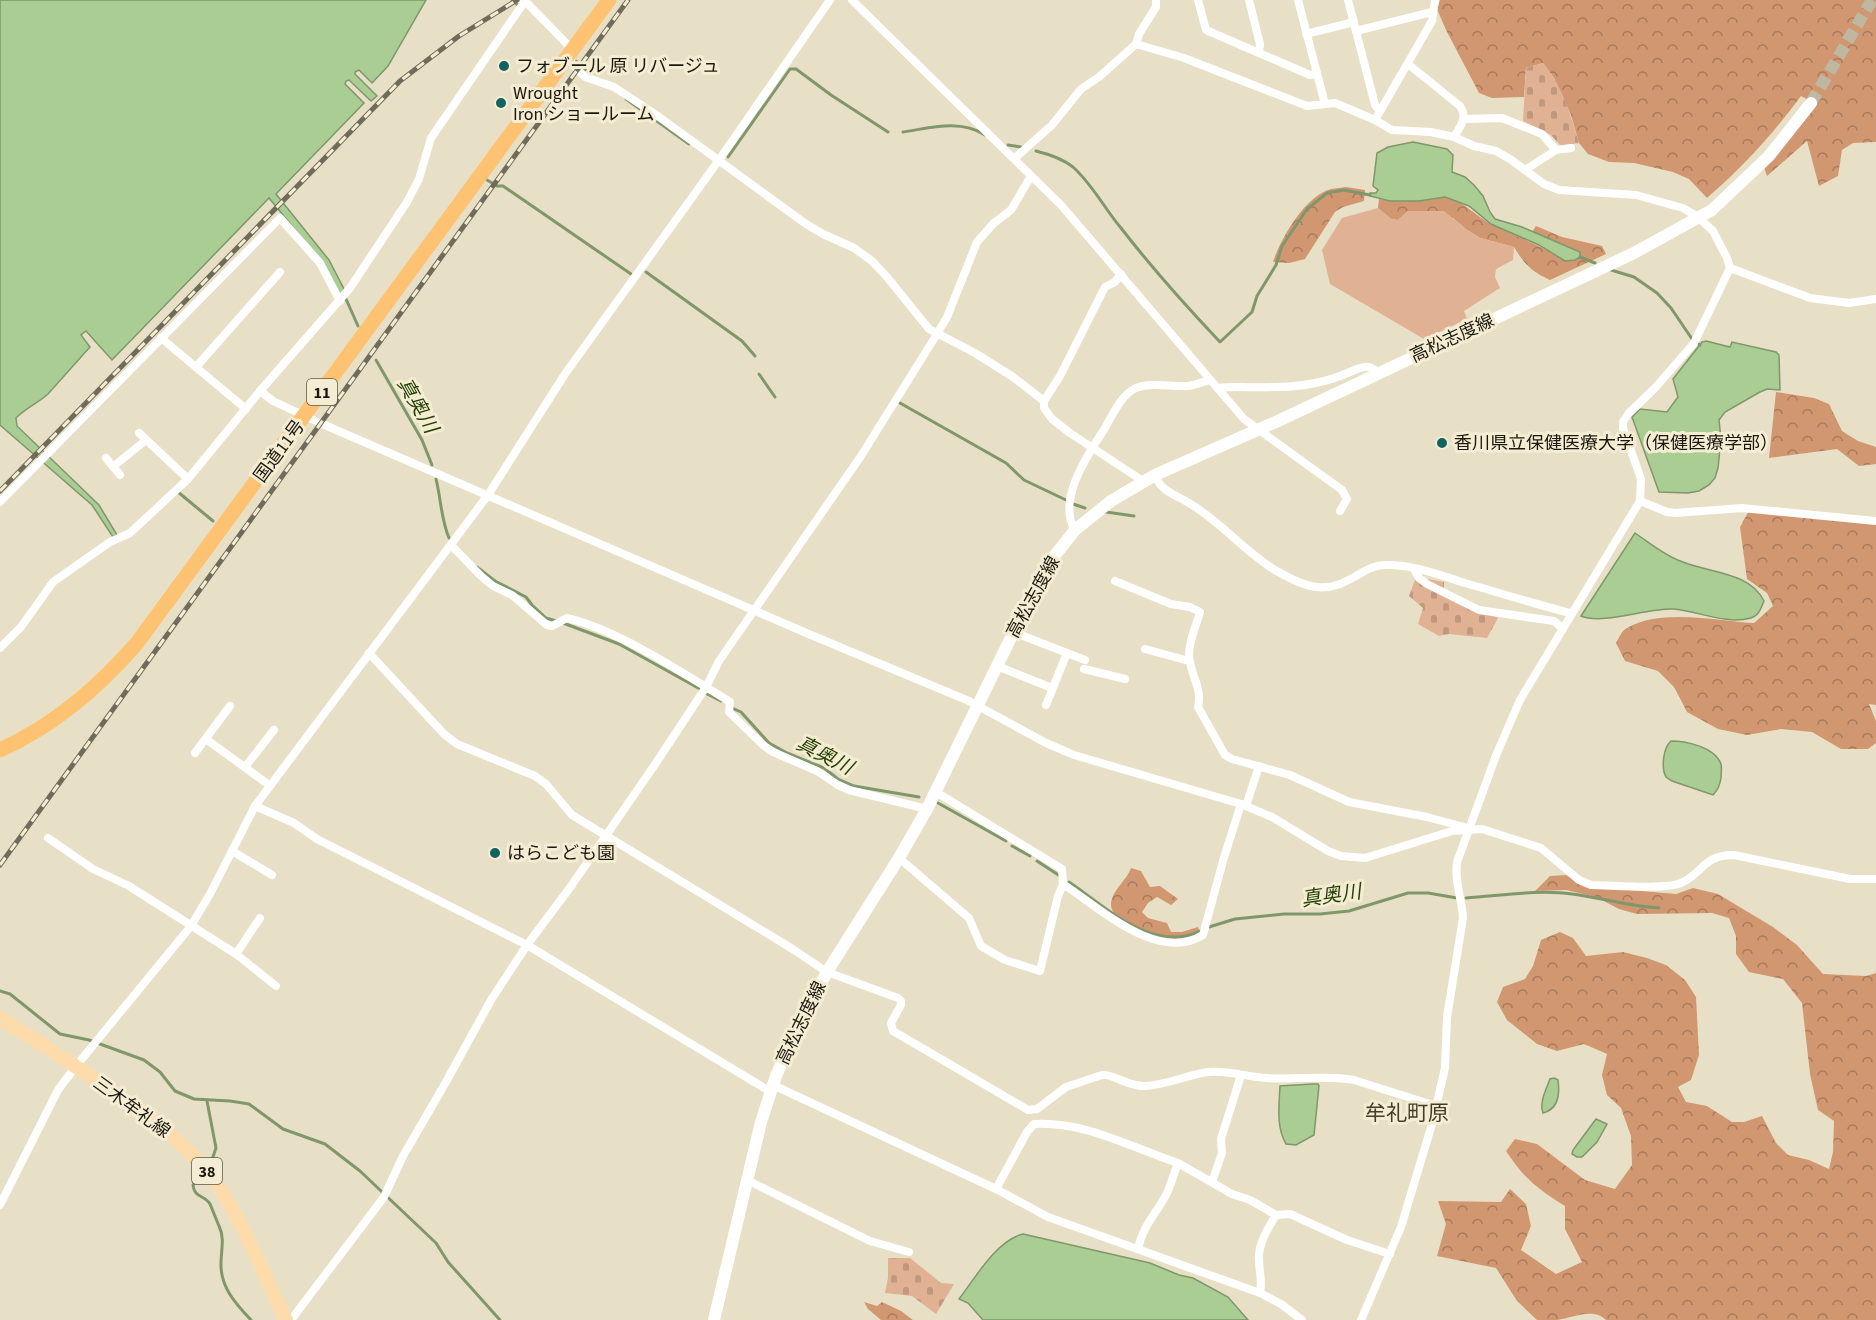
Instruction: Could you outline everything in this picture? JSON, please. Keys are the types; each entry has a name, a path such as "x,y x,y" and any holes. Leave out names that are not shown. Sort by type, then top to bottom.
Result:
{"highway":[{"name":"国道11号","path":"0,750 56,718 83,697 121,661 170,600 609,0"}],"main road":[{"name":"高松志度線","path":"714,1320 747,1180 772,1088 799,1023 827,972 927,809 1045,568 1075,530 1100,508 1149,478 1258,430 1634,253 1712,210 1769,156 1811,103"},
{"name":"三木牟礼線","path":"0,1018 157,1121 192,1155 208,1172 233,1210 286,1320"}],"street":[{"path":"0,648 21,627 53,582 110,542 130,533 188,479 340,301 407,202 419,179 431,138 524,0 572,51 571,63 585,77 614,87 806,224 854,248 872,261 887,277 929,329 955,341 1003,371 1044,401"},
{"path":"0,1204 58,1090 191,926 255,806 269,785 488,495 565,374 719,160 830,0"},
{"path":"852,0 1061,205 1244,419 1342,490 1347,500 1340,511"},
{"path":"1015,158 1052,125 1081,89 1099,77 1136,44 1139,34 1156,6 1156,0"},
{"path":"1198,0 1206,30 1311,75 1317,74"},
{"path":"1249,0 1260,44 1259,53"},
{"path":"1298,0 1325,104"},
{"path":"1348,0 1375,105 1380,111"},
{"path":"1375,120 1432,21 1435,0"},
{"path":"1306,34 1432,12"},
{"path":"1136,44 1184,58 1307,106 1335,103 1392,130 1431,132 1496,151 1544,184 1559,190 1636,195 1683,208 1698,217 1713,231 1730,268 1694,343 1623,422 1623,428 1641,479 1640,501 1570,613 1520,700 1508,725 1457,862 1455,874 1463,918 1447,1017 1445,1068 1417,1180 1401,1227 1361,1320"},
{"path":"1408,64 1460,106 1464,112 1464,119 1454,137"},
{"path":"1464,119 1502,118 1542,134 1556,150"},
{"path":"1525,170 1556,150 1570,148"},
{"path":"291,1320 386,1194 403,1156 447,1082 475,1028 527,945 569,889 706,687 719,661 753,610 861,456 938,334 977,242 994,223 1011,210 1031,176"},
{"path":"0,502 280,218 320,263 340,301"},
{"path":"1730,268 1810,298 1849,303 1876,299"},
{"path":"196,367 279,272"},
{"path":"1121,274 1115,282 1106,287 1060,376 1044,401 1047,414 1092,449 1157,482 1166,491 1191,504 1274,569 1301,582 1317,587 1331,587 1348,583 1372,568 1384,565 1414,569 1570,613"},
{"path":"161,338 246,409"},
{"path":"1218,388 1307,384 1343,375 1366,366 1378,373"},
{"path":"1075,530 1071,522 1070,506 1082,464 1120,402 1136,388 1189,386 1210,380"},
{"path":"260,392 273,401 305,415 978,706 1046,743 1074,755 1244,805 1272,817 1328,851 1341,856 1355,858 1377,854 1419,840 1470,828"},
{"path":"114,466 143,436 188,479"},
{"path":"106,458 120,476"},
{"path":"1640,501 1675,513 1742,508 1876,521"},
{"path":"451,545 481,576 493,586 512,595 547,625 552,626 567,618 625,641 730,702 729,712 773,752 817,771 849,790 927,809"},
{"path":"1414,569 1419,578 1427,584 1479,610 1554,621 1562,628"},
{"path":"1115,581 1171,604 1190,607 1200,612 1189,661 1199,686 1201,697 1198,707 1220,749 1232,759 1290,775 1349,802 1482,829 1541,848 1579,880 1591,885 1674,885 1687,880 1709,861 1724,855 1734,855 1850,879 1876,879"},
{"path":"1013,632 1067,653 1084,664 1125,679"},
{"path":"1145,649 1189,661"},
{"path":"369,653 444,734 457,744 536,776 546,784 572,815 827,972 898,998 901,1005 891,1023 893,1031 1028,1110 1037,1109 1066,1087 1102,1075 1108,1074 1126,1083 1143,1086 1208,1072 1282,1079 1340,1078 1354,1080 1436,1106"},
{"path":"1046,705 1067,653"},
{"path":"997,666 1052,688"},
{"path":"195,753 230,706"},
{"path":"245,767 274,730"},
{"path":"206,739 269,785"},
{"path":"1063,884 1138,934 1168,943 1195,940 1203,935 1223,861 1259,766"},
{"path":"899,858 969,918 981,946 1005,960 1040,971 1063,884 1062,869 936,792"},
{"path":"255,806 294,823 317,838 527,945 772,1088 996,1189 1048,1217 1260,1293 1281,1304 1302,1320"},
{"path":"48,838 93,869 129,886 236,954 276,986"},
{"path":"232,850 272,874"},
{"path":"236,954 260,918"},
{"path":"1212,1182 1222,1153 1221,1139 1241,1075"},
{"path":"996,1189 1027,1132 1034,1124 1097,1131 1145,1152 1178,1163 1232,1194 1250,1200 1276,1215 1290,1214 1347,1240 1390,1254"},
{"path":"1138,1249 1146,1225 1166,1195 1178,1163"},
{"path":"747,1180 870,1241 909,1252"},
{"path":"1260,1293 1262,1283 1258,1256 1261,1243 1276,1215"}],"green space":[{"path":"1440,0 1876,0 1876,142 1853,143 1842,150 1838,176 1819,186 1807,141 1767,176 1764,167 1814,103 1801,96 1757,150 1707,198 1689,179 1673,172 1634,163 1609,162 1588,154 1579,143 1571,115 1554,78 1543,63 1526,68 1524,97 1492,98 1479,93 1437,9"},
{"path":"1543,63 1561,91 1579,143 1561,146 1551,135 1523,121 1526,68"},
{"path":"1346,187 1365,190 1364,201 1343,207 1335,212 1305,259 1289,263 1273,262 1288,230 1303,209 1321,193"},
{"path":"1445,197 1459,203 1493,225 1556,256 1580,252 1532,232 1536,226 1562,237 1602,246 1606,254 1550,280 1529,267 1514,247 1480,238 1453,218 1408,211 1398,220 1391,219 1378,208 1379,199 1404,201"},
{"path":"1378,208 1391,219 1398,220 1408,211 1444,211 1480,238 1514,247 1513,260 1496,269 1495,277 1500,288 1464,311 1467,319 1424,339 1330,284 1322,250 1342,218"},
{"path":"1776,392 1814,398 1829,404 1842,431 1858,441 1876,447 1876,464 1859,466 1837,449 1769,458"},
{"path":"1750,509 1876,524 1876,705 1869,704 1876,721 1876,743 1868,749 1841,749 1812,732 1781,729 1747,735 1718,729 1687,712 1674,687 1658,671 1625,661 1616,643 1625,629 1656,618 1689,617 1754,623 1773,606 1767,593 1747,579 1740,527"},
{"path":"1416,577 1444,582 1444,589 1498,618 1487,638 1449,634 1439,636 1418,624 1423,608 1409,596"},
{"path":"1131,868 1141,871 1150,887 1160,886 1178,899 1171,905 1157,897 1148,903 1142,912 1148,918 1167,923 1171,932 1182,932 1198,927 1200,934 1180,940 1161,939 1134,929 1118,918 1111,905 1112,900"},
{"path":"1566,875 1584,886 1676,894 1693,888 1718,894 1773,927 1797,945 1823,974 1866,976 1876,973 1876,1320 1606,1320 1595,1314 1582,1314 1557,1320 1537,1320 1517,1301 1496,1268 1437,1256 1446,1224 1438,1201 1501,1202 1510,1189 1526,1204 1531,1226 1521,1250 1556,1274 1582,1262 1565,1229 1565,1206 1532,1182 1506,1151 1515,1139 1537,1144 1585,1180 1615,1189 1632,1165 1631,1136 1621,1108 1607,1095 1602,1075 1607,1054 1584,1044 1557,1051 1537,1044 1507,1020 1497,1002 1503,987 1525,979 1533,966 1541,940 1560,932 1573,938 1586,956 1623,952 1666,965 1685,980 1696,997 1699,1055 1691,1080 1678,1087 1686,1102 1707,1106 1732,1122 1744,1122 1762,1116 1776,1143 1788,1155 1809,1160 1829,1169 1833,1152 1834,1121 1818,1110 1810,1074 1802,1003 1783,979 1749,972 1736,954 1736,936 1729,918 1712,913 1637,914 1619,909 1596,897 1566,890 1535,891 1550,876"},
{"path":"888,1258 910,1258 941,1283 954,1284 936,1314 912,1296 885,1293"},
{"path":"864,1302 877,1306 882,1302 913,1320 881,1320 868,1309"}],"shaded area":[{"path":"0,0 426,0 388,66 372,83 359,70 355,72 377,96 371,101 349,80 346,81 345,84 364,103 276,194 329,260 345,291 341,296 324,265 269,198 112,360 86,331 81,335 90,347 48,394 16,418 17,426 99,505 117,535 113,537 92,505 0,425"},
{"path":"1413,142 1447,149 1453,155 1452,172 1465,177 1474,185 1483,196 1495,219 1522,227 1580,252 1580,257 1565,261 1539,245 1491,224 1469,206 1445,197 1419,201 1390,201 1370,196 1370,193 1376,193 1378,190 1373,186 1377,153 1388,147"},
{"path":"1702,342 1730,347 1732,342 1776,352 1779,355 1780,390 1767,389 1760,392 1725,412 1719,420 1721,439 1718,468 1715,478 1709,485 1699,491 1688,493 1659,492 1632,417 1640,409 1667,412 1678,397 1673,379"},
{"path":"1635,533 1676,559 1749,584 1758,591 1764,601 1759,611 1754,617 1741,620 1722,619 1673,609 1601,619 1581,616"},
{"path":"1671,741 1699,746 1718,758 1721,778 1713,795 1666,777 1664,758 1666,748"},
{"path":"1550,1079 1558,1080 1557,1100 1552,1108 1543,1113 1544,1096"},
{"path":"1318,1084 1314,1135 1296,1145 1286,1144 1279,1123 1280,1086"},
{"path":"1596,1119 1607,1124 1597,1142 1582,1157 1577,1157 1572,1154 1573,1150"},
{"path":"1023,1234 1150,1263 1193,1278 1228,1297 1248,1320 983,1320 968,1303 959,1299 995,1252 1013,1238"}],"waterway":[{"path":"512,0 518,5"},
{"path":"576,61 586,70"},
{"path":"728,157 790,69 796,69 888,132"},
{"path":"626,99 689,144"},
{"path":"903,132 955,126 965,127 985,135"},
{"path":"1008,145 1021,147"},
{"path":"1036,151 1065,162 1080,174 1145,257 1220,342 1252,312 1257,296 1276,265 1282,246 1307,209 1327,193 1344,190 1370,195"},
{"path":"487,180 497,186 503,186 631,274"},
{"path":"1580,257 1595,263"},
{"path":"1611,270 1634,277 1657,293 1671,308 1692,339 1700,345"},
{"path":"646,272 742,341 755,356"},
{"name":"真奥川","path":"346,299 358,326"},
{"name":"真奥川","path":"376,360 422,440 432,465"},
{"path":"759,374 775,397"},
{"path":"900,403 1006,463 1024,480 1066,500"},
{"name":"真奥川","path":"436,479 444,524 449,538"},
{"path":"178,492 213,521"},
{"path":"1073,504 1085,508"},
{"path":"1106,512 1134,516"},
{"name":"真奥川","path":"477,567 495,581 526,597 546,618 556,621"},
{"name":"真奥川","path":"563,623 619,644 700,689"},
{"name":"真奥川","path":"707,694 721,701"},
{"name":"真奥川","path":"732,708 741,712 769,743 824,768 838,779 854,786 919,797"},
{"name":"真奥川","path":"938,803 1006,841"},
{"name":"真奥川","path":"1012,846 1030,856"},
{"name":"真奥川","path":"1037,861 1060,876"},
{"name":"真奥川","path":"1069,882 1114,915 1148,932 1165,937 1182,937 1200,931"},
{"name":"真奥川","path":"1209,927 1235,919 1349,911 1408,893 1428,893 1457,898"},
{"name":"真奥川","path":"1466,898 1559,893 1659,908"},
{"path":"0,991 10,994 60,1034 89,1040 144,1060 160,1072 175,1091 194,1099 249,1104 283,1129 325,1144 360,1171 436,1243 448,1262 500,1320"},
{"path":"207,1101 216,1148 210,1166"},
{"path":"200,1176 193,1185 195,1192 210,1204 221,1231 223,1280 235,1301 251,1320"}],"tunnel":[{"path":"1811,103 1872,0"}],"railway":[{"path":"0,491 400,81 459,36 517,0"},
{"path":"0,865 628,0"}],"place":[{"name":"フォブール 原 リバージュ","path":"504,66"},
{"name":"Wrought Iron ショールーム","path":"501,103"},
{"name":"香川県立保健医療大学（保健医療学部）","path":"1442,443"},
{"name":"はらこども園","path":"495,853"}],"district":[{"name":"牟礼町原","path":"1407,1113"}]}
